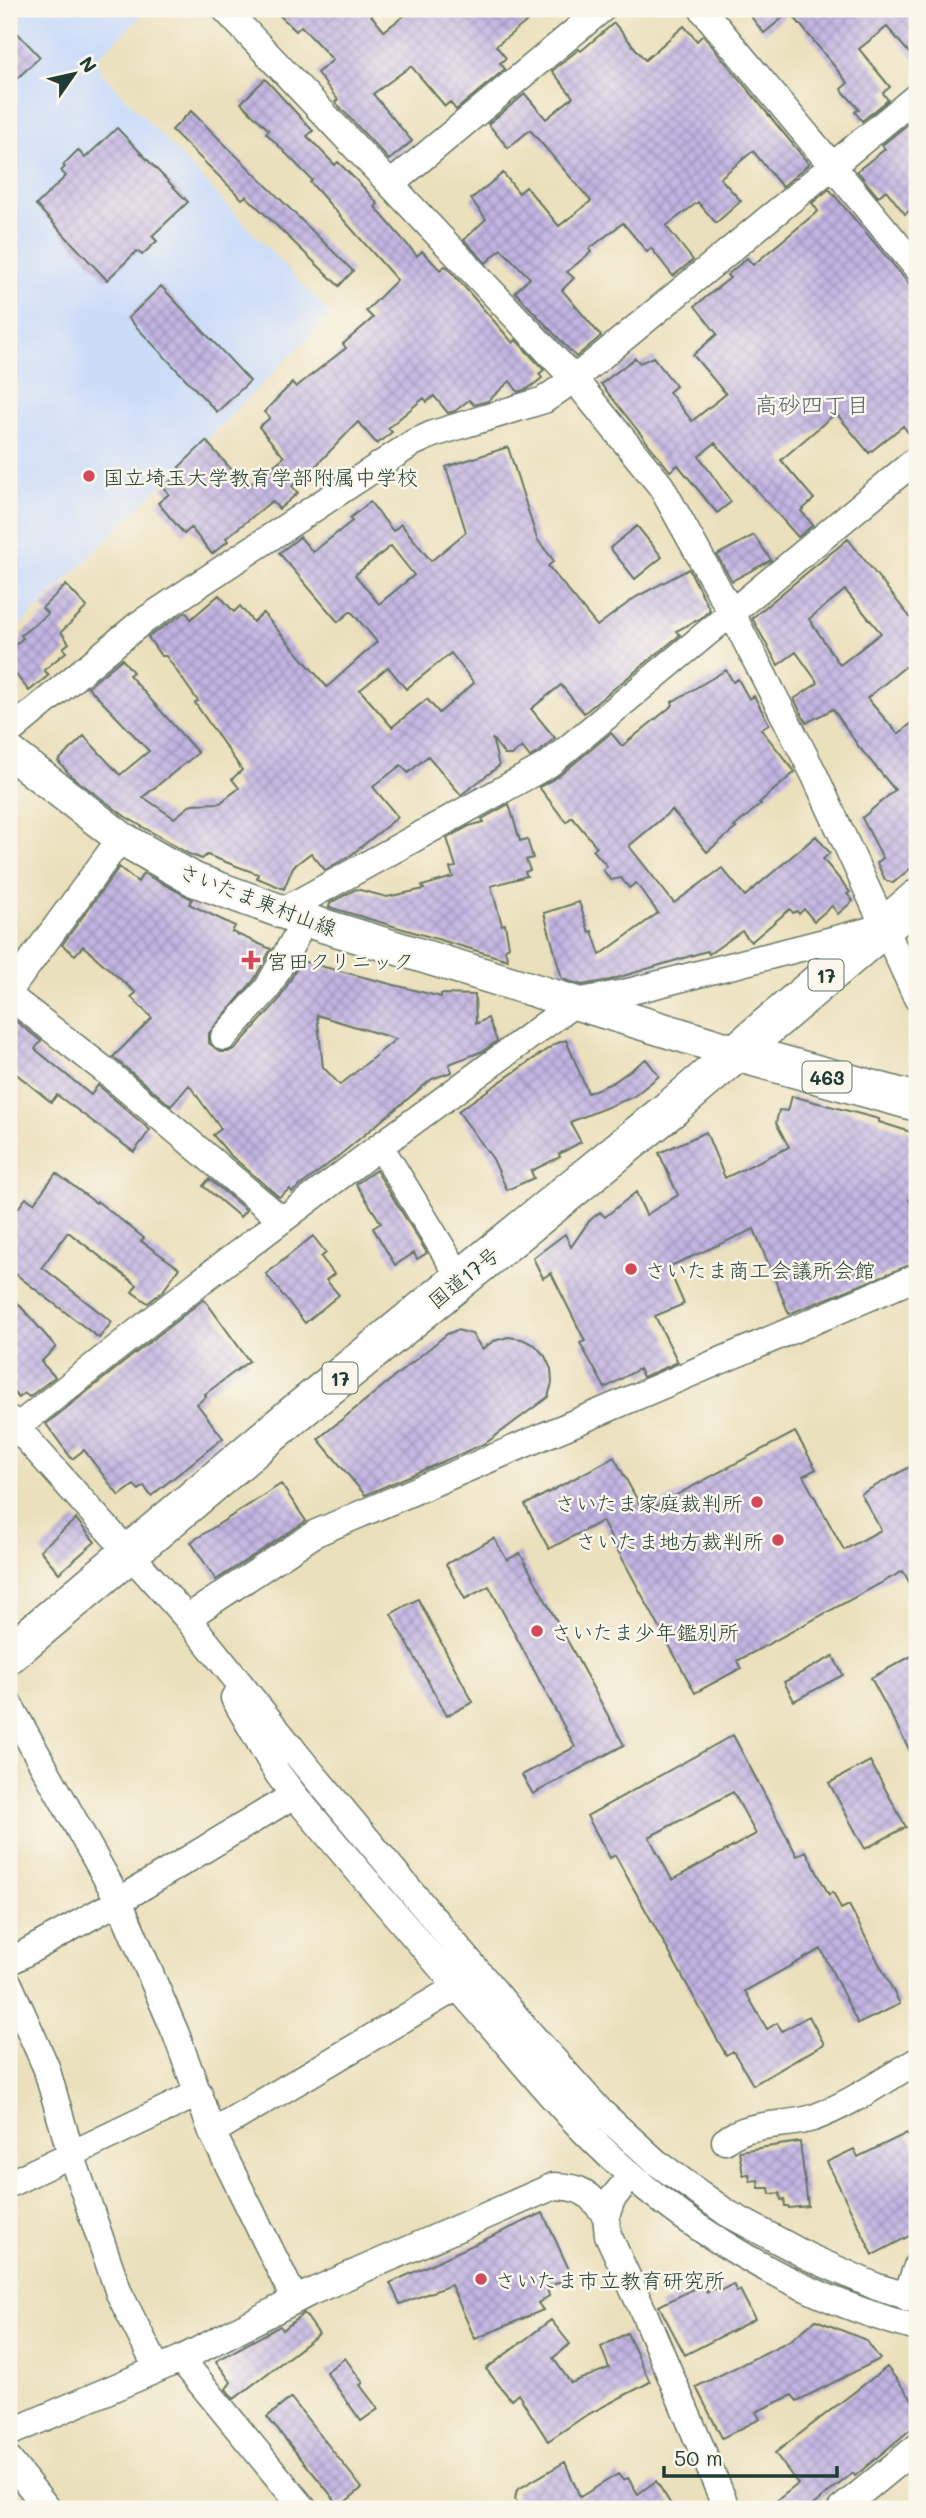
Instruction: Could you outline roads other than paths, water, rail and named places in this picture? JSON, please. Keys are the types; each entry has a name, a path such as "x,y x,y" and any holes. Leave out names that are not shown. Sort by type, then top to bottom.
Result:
{"highway":[{"name":"国道17号","path":"9,1654 674,1106 917,899"},
{"name":"463","path":"736,1052 917,1102"}],"main road":[{"name":"さいたま東村山線","path":"9,752 121,838 195,880 293,916 736,1052"}],"street":[{"path":"225,9 575,379 662,486 732,614 815,776 917,998"},
{"path":"391,184 602,9"},
{"path":"702,9 917,268"},
{"path":"9,732 139,624 413,443 433,434 544,400 575,379 917,96"},
{"path":"224,1037 267,989 293,916 549,764 917,459"},
{"path":"121,838 9,993 282,1220"},
{"path":"884,927 624,993 576,1002 13,1423 187,1618 527,2031 600,2112 656,2162 727,2213 809,2256 877,2287 912,2298 917,2266"},
{"path":"380,1146 461,1279"},
{"path":"187,1618 316,1533 915,1283"},
{"path":"187,1618 278,1774 294,1795 566,2113 631,2176 699,2229 809,2291 879,2318 917,2328"},
{"path":"9,1704 118,1901 176,2034 212,2132 295,2300"},
{"path":"9,1962 118,1901 294,1795"},
{"path":"9,1984 46,2067 71,2154 118,2294 169,2363 304,2509"},
{"path":"212,2132 457,1987"},
{"path":"725,2141 736,2132 812,2118 846,2102 917,2061"},
{"path":"9,2184 199,2093"},
{"path":"631,2176 612,2199 606,2216 608,2235 645,2313 727,2509"},
{"path":"9,2433 169,2363 295,2300 554,2186 571,2187 589,2194 606,2216"},
{"path":"841,2509 917,2447"},
{"path":"9,2460 48,2509"}],"place":[{"name":"国立埼玉大学教育学部附属中学校","path":"89,476"},
{"name":"宮田クリニック","path":"251,960"},
{"name":"さいたま商工会議所会館","path":"631,1269"},
{"name":"さいたま家庭裁判所","path":"757,1502"},
{"name":"さいたま地方裁判所","path":"778,1540"},
{"name":"さいたま少年鑑別所","path":"537,1631"},
{"name":"さいたま市立教育研究所","path":"481,2279"}],"district":[{"name":"高砂四丁目","path":"812,404"}]}
